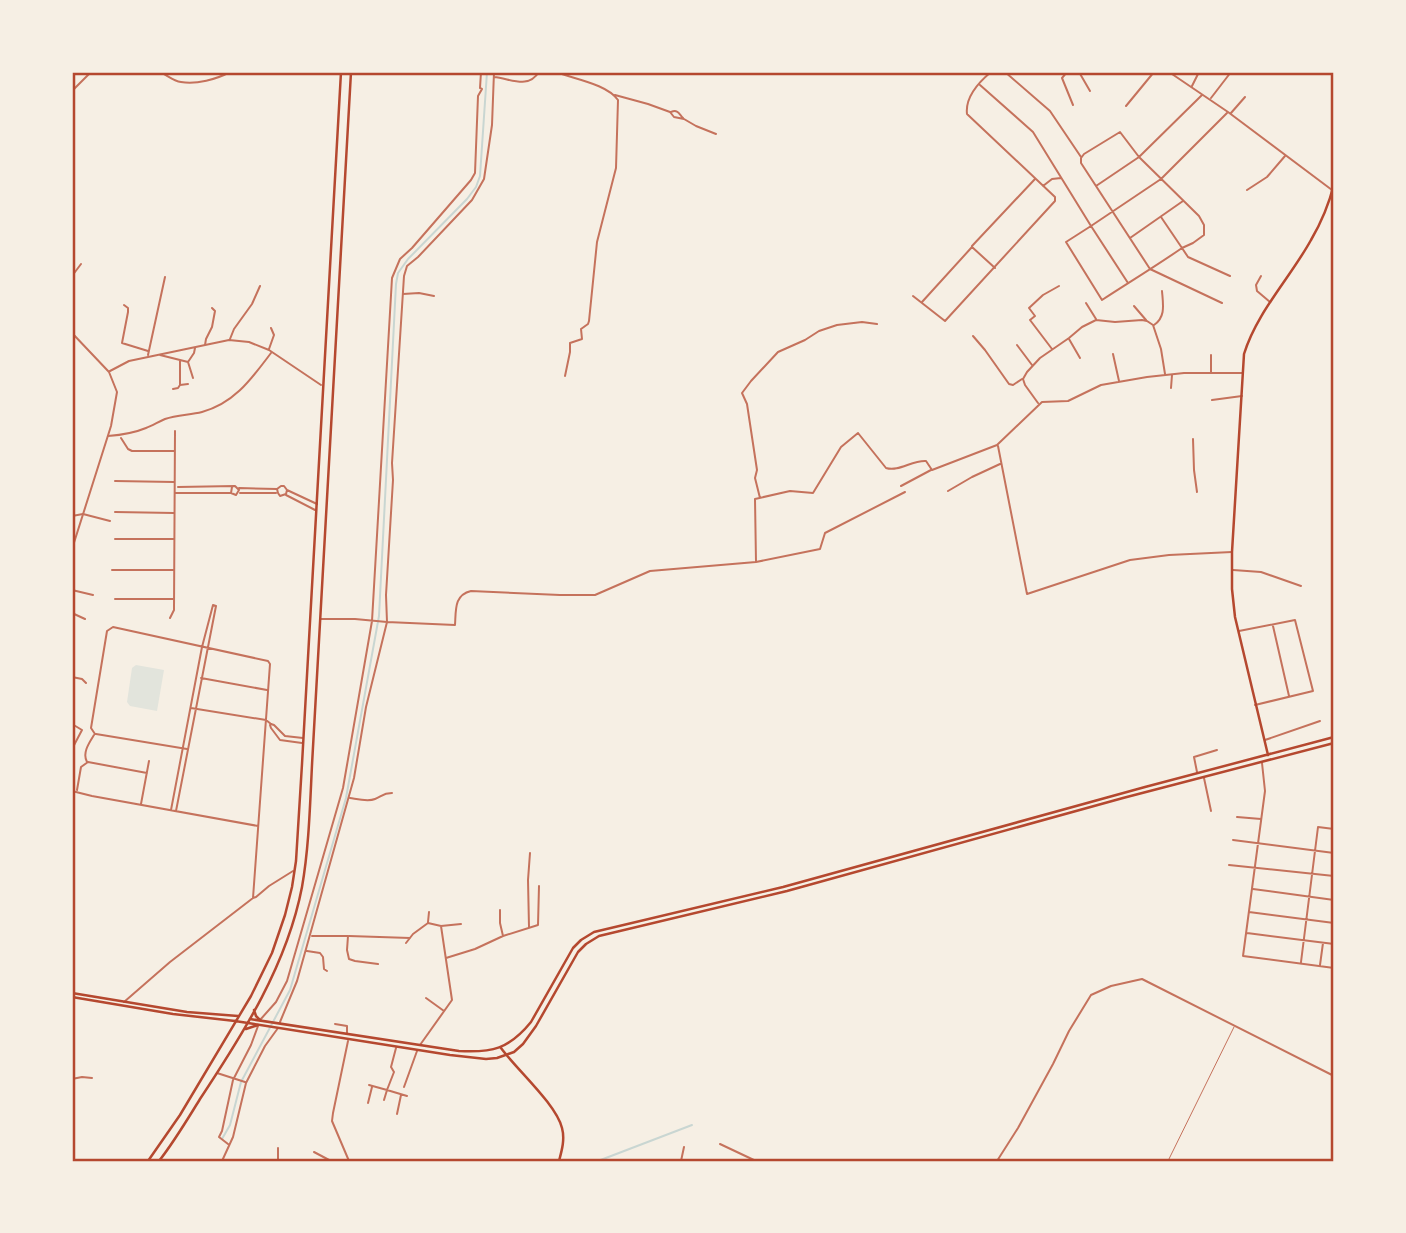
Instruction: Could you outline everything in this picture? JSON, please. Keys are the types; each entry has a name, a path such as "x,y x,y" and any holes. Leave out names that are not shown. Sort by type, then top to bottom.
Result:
{"main road":[{"path":"148,1161 180,1115 257,986 285,915 295,870 341,72"},
{"path":"159,1161 249,1021 276,966 293,923 302,888 321,619 351,72"},
{"path":"1269,760 1238,631 1232,589 1244,354 1255,327 1311,240 1328,206 1334,184"},
{"path":"318,505 327,505"},
{"path":"317,511 327,512"},
{"path":"311,620 321,619"},
{"path":"984,834 1121,793 1334,737"},
{"path":"72,995 173,1014 279,1023 417,1050 486,1059 506,1056 523,1044 536,1026 578,952 599,936 1334,743"},
{"path":"1260,757 1261,762"},
{"path":"1177,778 1178,784"},
{"path":"1121,793 1123,798"},
{"path":"72,995 187,1012 238,1016 258,1025 278,1028 480,1052 501,1048 517,1037 531,1022 573,948 587,936 619,925 739,900"},
{"path":"254,1010 260,1020"},
{"path":"243,1030 258,1025"},
{"path":"501,1048 555,1111 562,1128 563,1144 559,1161"}],"street":[{"path":"72,91 91,72"},
{"path":"160,72 179,82 186,82 215,79 230,72"},
{"path":"260,1020 276,1002 287,981 343,788 372,621 392,278 400,259 421,239 475,173 481,72"},
{"path":"279,1023 297,981 311,936 349,798 385,622 402,294 407,266 471,200 484,179 492,125 494,72"},
{"path":"493,77 528,82 535,79 539,72"},
{"path":"556,72 670,112 678,111 684,119"},
{"path":"913,296 945,321 1055,201 1055,197 967,114 968,100 991,72"},
{"path":"1004,72 1050,111 1112,213 1150,269 1223,303"},
{"path":"1067,72 1062,78 1073,105"},
{"path":"1079,72 1090,91"},
{"path":"1126,106 1154,72"},
{"path":"1170,72 1333,190"},
{"path":"1191,86 1199,72"},
{"path":"1210,99 1231,72"},
{"path":"979,84 1033,132 1128,283"},
{"path":"565,376 570,343 582,339 582,329 589,321 597,242 616,168 618,100 614,94"},
{"path":"1096,186 1139,157 1202,94"},
{"path":"1081,158 1120,132 1139,157 1161,179 1183,201 1199,216 1204,225 1203,235 1193,243 1181,248 1102,300 1066,242 1161,179 1245,97"},
{"path":"670,112 674,117 716,134"},
{"path":"1247,190 1267,177 1286,155"},
{"path":"1043,186 1054,178 1062,178"},
{"path":"921,303 1035,179"},
{"path":"1130,239 1183,201"},
{"path":"1161,217 1185,254 1230,276"},
{"path":"972,247 995,268"},
{"path":"72,276 81,264"},
{"path":"1261,276 1256,285 1257,292 1270,303"},
{"path":"147,357 165,277"},
{"path":"229,340 260,286"},
{"path":"1052,349 1030,320 1035,316 1029,308 1043,295 1059,286"},
{"path":"1153,325 1161,320 1163,315 1162,290"},
{"path":"402,294 433,296"},
{"path":"1086,303 1096,320"},
{"path":"124,305 128,312 122,343 148,351"},
{"path":"1134,306 1153,325 1161,349 1165,375"},
{"path":"205,345 212,327 215,311 212,308"},
{"path":"973,335 1009,384 1013,385 1023,379 1040,358 1096,320 1147,321"},
{"path":"760,498 755,478 757,470 747,406 742,393 778,352 819,331 836,325 877,324"},
{"path":"269,350 274,335 271,328"},
{"path":"72,333 109,372 117,392 107,436 72,549"},
{"path":"1069,338 1080,358"},
{"path":"109,372 129,361 229,340 249,342 269,350 324,387"},
{"path":"1017,345 1033,366"},
{"path":"188,362 195,347"},
{"path":"107,436 144,429 166,419 221,405 246,386 272,352"},
{"path":"1113,354 1120,382"},
{"path":"159,355 188,362"},
{"path":"1211,355 1211,373"},
{"path":"180,360 180,385"},
{"path":"188,362 193,378"},
{"path":"901,486 932,470 998,445 1042,402 1068,401 1095,387 1165,375 1243,373"},
{"path":"1171,388 1172,374"},
{"path":"1023,379 1039,404"},
{"path":"173,389 188,384"},
{"path":"1212,400 1242,397"},
{"path":"170,618 174,611 175,431"},
{"path":"756,562 755,499 790,491 813,493 841,447 858,433 886,468 892,470 917,460 926,461 932,470"},
{"path":"121,438 132,451 176,451"},
{"path":"1193,439 1197,492"},
{"path":"998,445 1027,594 1130,560 1232,552"},
{"path":"948,491 1001,464"},
{"path":"115,481 175,482"},
{"path":"175,488 277,489 281,486 318,505"},
{"path":"231,493 232,488"},
{"path":"238,488 239,494"},
{"path":"277,489 278,494"},
{"path":"285,494 287,490"},
{"path":"321,619 455,625 459,596 465,592 595,595 650,570 756,562 820,549 825,533 905,492"},
{"path":"175,493 285,494 317,511"},
{"path":"115,512 175,513"},
{"path":"72,516 83,514 110,521"},
{"path":"115,539 175,539"},
{"path":"112,570 175,570"},
{"path":"1232,570 1261,572 1301,586"},
{"path":"72,590 93,595"},
{"path":"115,599 174,599"},
{"path":"171,810 212,605 216,606 176,811"},
{"path":"72,613 85,619"},
{"path":"1238,631 1295,620 1313,691 1255,705"},
{"path":"1273,625 1289,697"},
{"path":"188,749 95,734 90,728 107,631 113,627 268,661 270,664 253,898"},
{"path":"72,677 82,679 86,683"},
{"path":"201,678 268,690"},
{"path":"190,708 266,720 285,736 304,738"},
{"path":"1264,740 1320,721"},
{"path":"72,724 82,730 72,748"},
{"path":"271,724 280,740 304,743"},
{"path":"88,762 85,757 86,748 95,734"},
{"path":"1198,773 1194,757 1217,750"},
{"path":"141,805 149,761"},
{"path":"76,791 81,767 88,762 146,773"},
{"path":"1261,762 1265,791 1243,956 1334,968"},
{"path":"1203,777 1210,811"},
{"path":"72,791 259,826"},
{"path":"349,798 370,800 381,794 392,793"},
{"path":"1237,817 1261,819"},
{"path":"1301,963 1318,827 1334,829"},
{"path":"1233,840 1334,853"},
{"path":"529,928 530,853"},
{"path":"1229,865 1334,876"},
{"path":"120,1005 170,962 253,898 295,870"},
{"path":"446,958 538,925 539,886"},
{"path":"1252,889 1334,901"},
{"path":"500,910 503,936"},
{"path":"428,923 429,912"},
{"path":"1249,912 1334,923"},
{"path":"428,923 440,926 461,923"},
{"path":"406,943 428,923"},
{"path":"420,1046 453,996 440,926"},
{"path":"1246,933 1334,944"},
{"path":"311,936 410,938"},
{"path":"348,936 349,959 378,964"},
{"path":"1320,966 1323,943"},
{"path":"306,951 320,953 327,971"},
{"path":"997,1161 1091,995 1111,986 1142,979 1334,1076"},
{"path":"426,998 445,1011"},
{"path":"335,1024 347,1026 349,1036 332,1121 349,1161"},
{"path":"230,1146 219,1137 233,1080 258,1025"},
{"path":"222,1161 236,1130 246,1083 265,1046 278,1028"},
{"path":"384,1100 394,1072 391,1067 396,1047"},
{"path":"404,1087 417,1050"},
{"path":"217,1073 246,1083"},
{"path":"72,1079 92,1078"},
{"path":"368,1103 371,1086 407,1096"},
{"path":"397,1114 401,1095"},
{"path":"720,1144 756,1161"},
{"path":"671,1161 680,1161 684,1147"},
{"path":"278,1148 278,1161"},
{"path":"314,1152 331,1161"}],"lane":[{"path":"1168,1161 1235,1025"}],"shaded area":[{"path":"136,665 164,670 157,711 130,706 127,702 132,668"}],"waterway":[{"path":"222,1139 230,1125 241,1082 290,990 346,798 379,616 398,273 476,187 480,176 487,72"},
{"path":"589,1161 598,1161 692,1125"}]}
